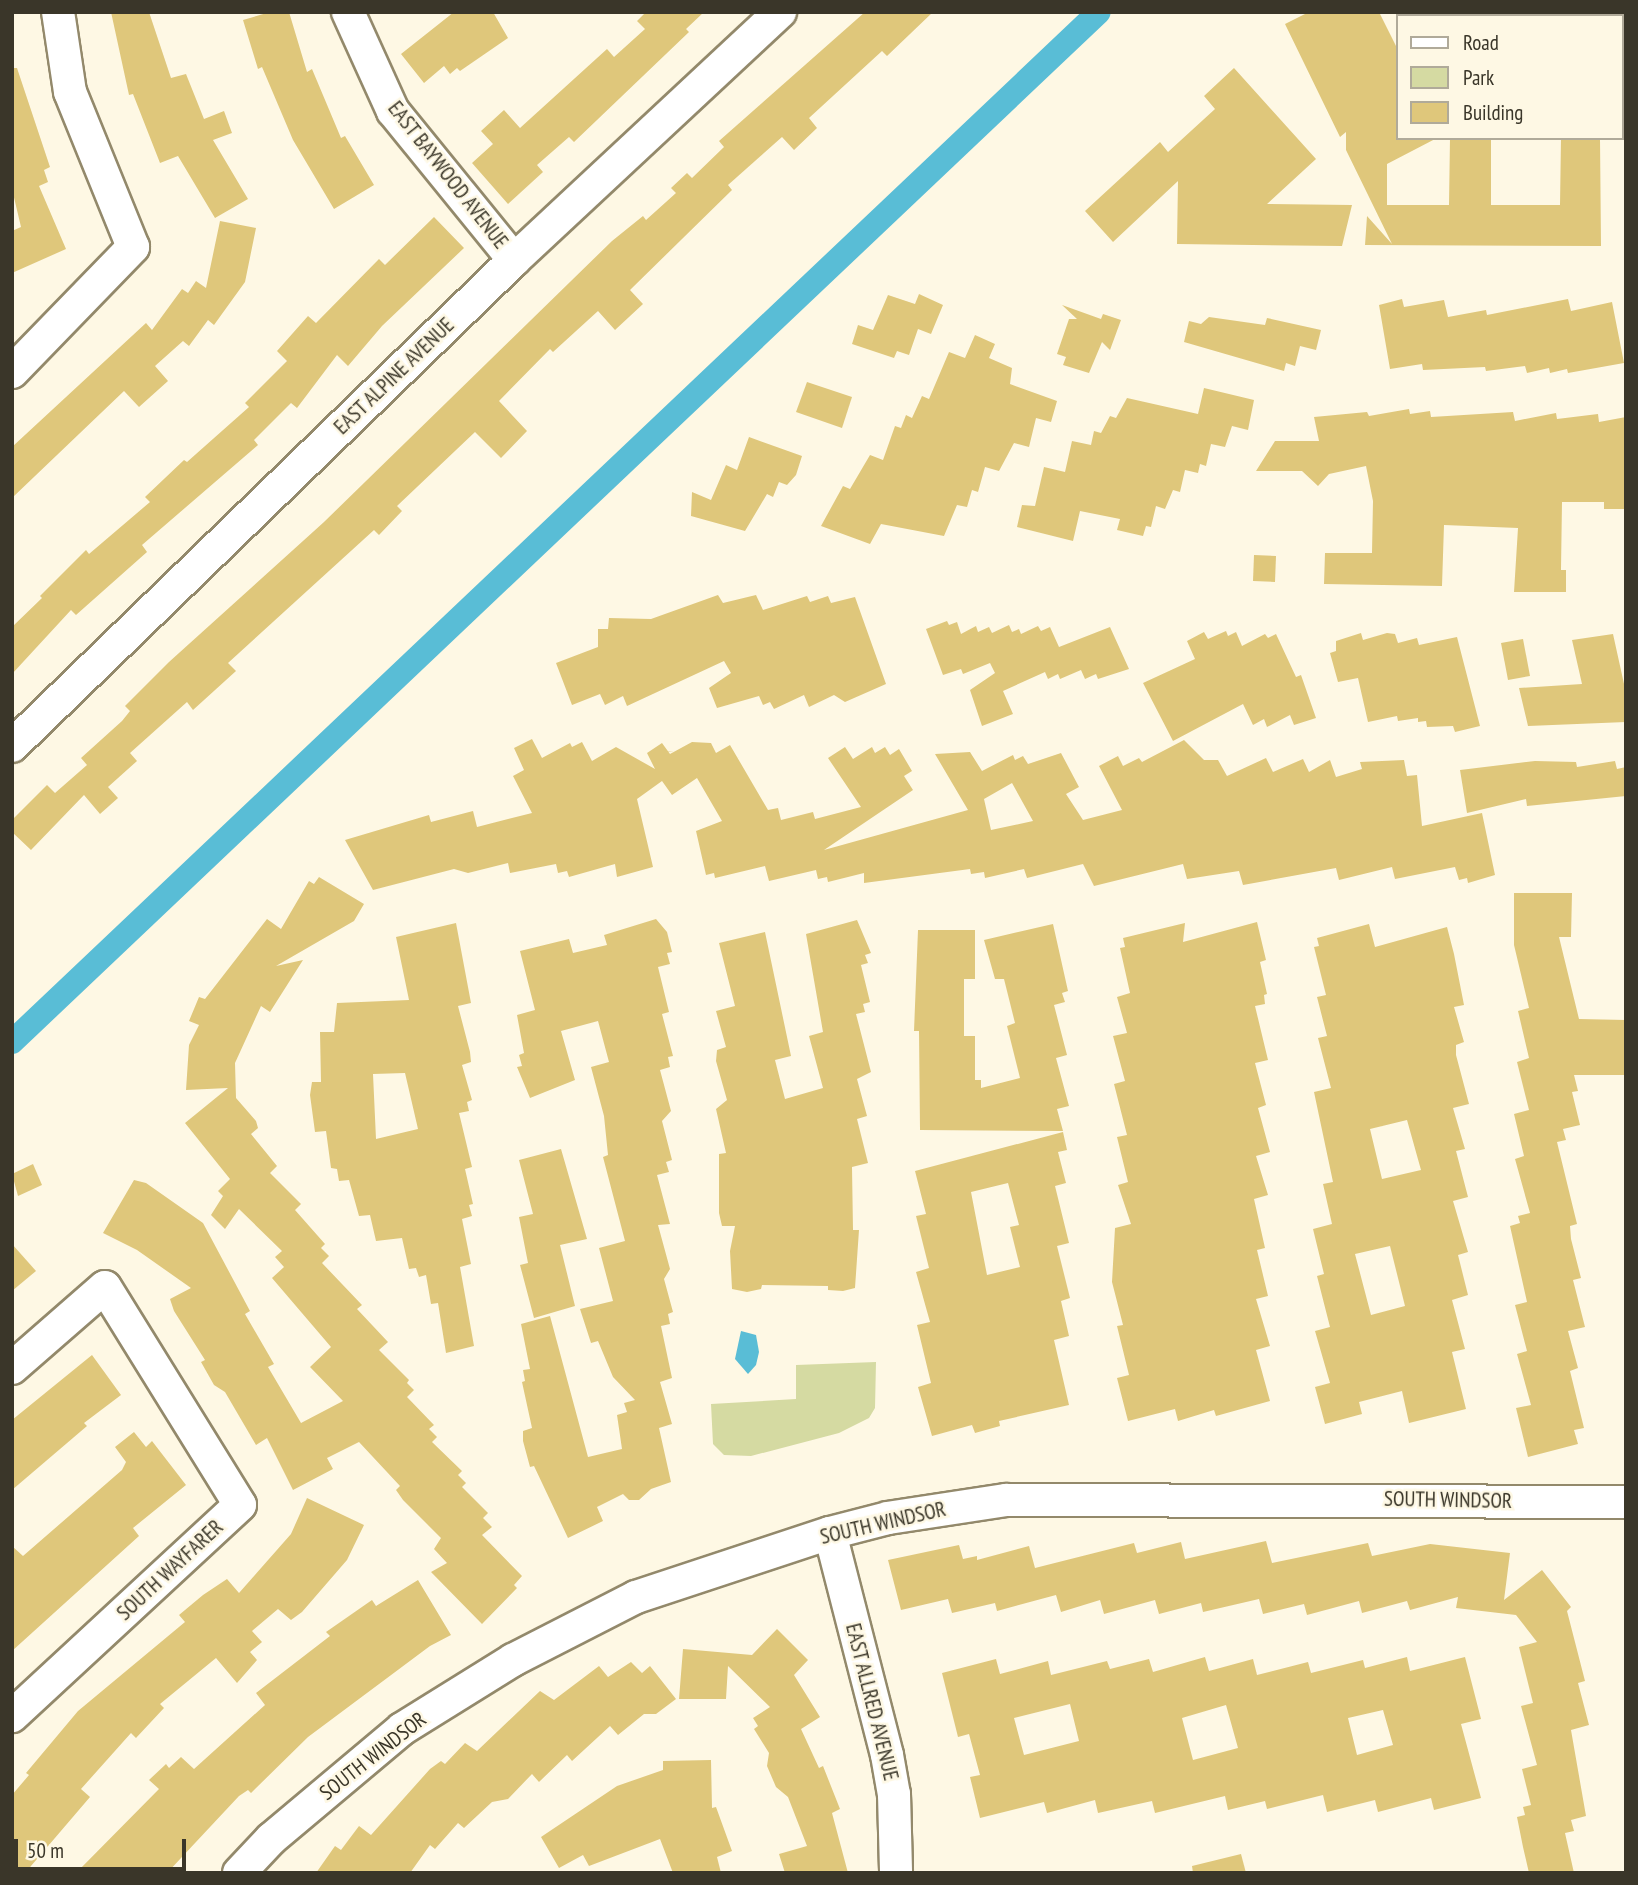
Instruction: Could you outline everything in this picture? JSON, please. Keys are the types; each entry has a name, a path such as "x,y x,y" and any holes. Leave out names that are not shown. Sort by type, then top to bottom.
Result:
{"street":[{"path":"12,372 133,247 70,92 58,12"},
{"name":"EAST ALPINE AVENUE","path":"12,746 514,260 780,12"},
{"name":"EAST BAYWOOD AVENUE","path":"350,13 393,111 514,260"},
{"name":"SOUTH WAYFARER","path":"12,1368 105,1287 174,1405 240,1506 12,1716"},
{"name":"SOUTH WINDSOR","path":"239,1873 271,1839 402,1729 513,1660 636,1597 830,1533 888,1518 1006,1500 1626,1502"},
{"name":"EAST ALLRED AVENUE","path":"830,1533 887,1755 895,1804 896,1873"}],"green space":[{"path":"876,1362 875,1408 869,1418 839,1433 751,1456 724,1455 713,1444 711,1404 796,1399 796,1365"}],"water":[{"path":"741,1331 756,1335 759,1352 756,1365 748,1374 735,1359"}],"building":[{"path":"111,12 149,12 171,78 186,74 204,119 224,111 232,133 213,140 248,199 215,218 178,156 160,163 133,94 129,95"},
{"path":"270,12 289,12 307,72 312,69 341,138 345,136 374,185 334,209 293,140 262,67 258,69 243,20"},
{"path":"454,12 493,12 508,38 460,71 457,68 450,74 444,66 424,83 401,54"},
{"path":"646,12 704,12 686,29 689,32 574,142 569,137 537,165 543,172 508,204 472,163 493,144 481,131 504,110 520,128 607,49 614,57 645,29 637,21"},
{"path":"865,12 933,12 887,56 882,51 809,118 817,128 794,150 782,137 728,185 732,190 630,290 643,304 615,330 598,311 553,352 550,349 499,401 527,431 501,458 475,432 397,506 402,511 379,535 374,530 228,663 236,671 193,710 187,702 130,753 137,761 108,787 118,798 100,814 84,795 31,850 12,832 12,820 47,785 55,793 87,765 81,758 122,721 130,711 125,706 169,662 324,522 612,241 643,216 646,220 676,193 671,188 687,173 692,178 724,147 719,141"},
{"path":"1309,12 1379,12 1396,46 1396,140 1433,140 1387,164 1387,205 1449,205 1450,140 1491,140 1491,205 1560,205 1561,140 1600,140 1601,246 1365,245 1367,216 1392,244 1346,150 1346,132 1340,137 1285,24"},
{"path":"12,68 17,68 50,167 44,170 48,182 39,186 66,249 12,273 12,231 21,227 12,189"},
{"path":"1234,68 1316,159 1267,204 1352,205 1342,246 1177,244 1178,181 1113,242 1085,211 1160,142 1168,152 1215,109 1204,96"},
{"path":"434,217 464,248 382,326 348,366 337,355 297,408 291,403 254,440 258,445 142,545 147,552 76,615 71,610 12,674 12,627 42,598 40,596 86,550 89,554 150,502 145,497 184,460 187,462 249,407 245,403 287,361 277,351 308,316 316,323 379,259 385,265"},
{"path":"220,221 256,228 245,282 214,325 208,320 189,346 183,341 155,366 168,381 139,407 124,391 12,498 12,447 146,323 152,330 182,289 188,293 196,281 206,288"},
{"path":"919,294 943,305 931,334 918,329 909,355 897,351 894,358 852,344 858,325 873,330 888,295 915,304"},
{"path":"1402,299 1404,307 1444,300 1448,317 1486,310 1487,315 1568,299 1571,311 1612,302 1624,363 1568,373 1567,369 1550,373 1549,368 1527,373 1525,366 1486,371 1485,367 1423,370 1422,364 1390,369 1379,305"},
{"path":"1062,305 1101,319 1103,314 1121,320 1110,350 1102,342 1089,373 1063,365 1066,357 1057,354 1069,319 1077,319"},
{"path":"1209,317 1265,325 1267,318 1321,330 1316,350 1300,346 1295,366 1286,363 1284,371 1184,342 1189,321 1201,324"},
{"path":"975,335 995,344 989,358 1012,368 1010,384 1057,401 1051,422 1036,418 1029,447 1014,443 999,471 985,467 978,492 972,490 967,507 957,505 944,536 881,524 870,544 821,526 843,486 850,489 870,455 883,460 895,426 901,428 906,415 912,418 922,396 929,399 949,352 965,358"},
{"path":"807,382 852,397 842,428 796,412"},
{"path":"1204,388 1254,400 1248,430 1232,426 1225,447 1211,444 1206,466 1200,464 1198,473 1185,470 1180,492 1173,490 1165,509 1156,506 1151,527 1146,526 1143,536 1117,530 1120,519 1080,511 1073,541 1017,527 1022,505 1035,506 1044,467 1065,472 1072,441 1091,445 1094,431 1101,433 1110,416 1116,418 1127,398 1198,414"},
{"path":"1409,409 1410,414 1430,411 1431,417 1513,412 1515,421 1556,413 1557,419 1598,414 1599,422 1626,417 1626,509 1604,509 1604,502 1562,502 1561,570 1566,570 1566,592 1514,592 1518,528 1444,525 1442,586 1324,584 1325,553 1372,553 1373,501 1366,466 1329,474 1318,486 1302,471 1256,471 1275,441 1319,441 1314,417 1367,412 1369,416"},
{"path":"749,437 802,456 796,475 787,485 779,482 773,497 767,494 745,531 691,516 692,492 711,500 726,465 737,470"},
{"path":"1254,555 1276,556 1275,582 1253,581"},
{"path":"718,595 723,603 756,595 763,610 807,596 810,602 828,596 831,603 855,597 886,684 845,702 834,695 809,707 804,695 774,709 770,702 763,705 759,696 717,708 709,688 731,673 724,661 627,706 623,696 605,705 600,694 572,705 556,663 598,647 598,629 608,629 609,618 651,619"},
{"path":"947,621 949,625 957,622 961,634 976,626 978,632 989,627 992,633 1009,625 1012,632 1019,629 1021,634 1038,626 1041,631 1050,627 1059,647 1110,627 1129,669 1098,679 1096,674 1085,679 1081,670 1060,679 1058,674 1048,679 1045,672 1003,691 1013,714 982,726 970,690 995,673 990,663 963,674 961,669 943,675 926,629"},
{"path":"1226,631 1228,636 1236,632 1242,646 1265,634 1268,638 1276,634 1296,677 1301,675 1316,718 1294,725 1290,715 1267,727 1264,719 1253,725 1243,704 1173,741 1143,683 1195,659 1187,641 1204,632 1208,639"},
{"path":"1361,633 1363,640 1387,633 1395,634 1398,643 1417,638 1419,645 1457,637 1480,726 1455,732 1453,726 1427,727 1426,721 1418,722 1418,718 1398,721 1397,716 1368,722 1358,678 1338,682 1330,653 1336,651 1336,641"},
{"path":"1613,634 1626,693 1626,722 1528,726 1519,688 1582,684 1572,640"},
{"path":"1523,639 1530,676 1508,680 1501,643"},
{"path":"532,739 542,758 570,743 572,747 582,742 592,761 616,747 655,769 647,753 662,743 670,754 692,742 711,743 716,753 730,745 768,810 778,808 781,820 813,812 815,819 861,807 828,758 845,747 853,759 872,747 875,753 885,747 890,755 899,749 912,771 904,776 913,790 824,850 968,810 935,754 970,752 982,771 1013,755 1015,760 1023,756 1028,764 1061,753 1079,787 1066,794 1083,820 1122,810 1099,766 1118,756 1123,766 1139,758 1142,762 1184,740 1204,760 1218,760 1227,776 1266,758 1273,772 1303,759 1309,772 1330,760 1336,777 1362,769 1360,762 1404,760 1407,776 1417,775 1422,826 1482,813 1495,875 1468,883 1467,878 1459,880 1455,867 1395,879 1392,867 1339,880 1336,868 1243,885 1239,871 1187,879 1183,864 1094,886 1083,864 1027,878 1024,869 985,878 984,872 971,874 970,869 864,883 864,873 828,882 827,877 818,879 816,870 769,881 765,866 715,878 714,873 706,875 696,831 722,821 697,778 672,795 662,781 637,799 653,867 617,877 615,864 569,877 567,871 558,873 556,864 510,873 508,863 468,873 454,869 373,890 345,840 429,815 431,822 473,811 477,827 532,813 513,776 524,770 514,748","holes":["1012,783 1033,821 991,830 984,799"]},
{"path":"1535,761 1576,762 1577,767 1615,761 1617,769 1626,767 1626,796 1527,806 1526,799 1467,813 1460,770"},
{"path":"319,877 364,904 354,921 276,966 303,960 270,1012 261,1006 235,1063 236,1098 256,1121 258,1128 251,1134 277,1166 270,1173 301,1204 295,1210 325,1244 321,1248 329,1256 322,1263 362,1305 357,1309 388,1342 379,1350 409,1380 407,1383 414,1390 407,1397 434,1425 429,1429 437,1437 432,1442 462,1471 458,1475 466,1483 462,1487 488,1513 483,1518 492,1527 482,1535 522,1576 514,1585 517,1588 482,1624 431,1572 447,1563 434,1549 441,1538 403,1500 396,1490 400,1486 359,1442 327,1458 333,1469 293,1490 267,1438 256,1445 225,1392 214,1385 201,1362 205,1360 174,1311 170,1299 191,1288 137,1250 103,1233 134,1180 146,1183 203,1223 250,1311 245,1314 274,1364 268,1367 301,1423 343,1401 310,1367 331,1347 272,1278 284,1267 275,1257 282,1251 239,1209 225,1229 211,1215 223,1196 218,1191 230,1179 185,1123 228,1088 186,1090 189,1045 199,1025 189,1021 199,997 205,999 267,919 281,929 309,881 314,884"},
{"path":"1514,893 1572,893 1571,937 1559,937 1579,1019 1626,1020 1626,1075 1574,1075 1578,1091 1572,1092 1580,1125 1563,1129 1566,1140 1557,1142 1577,1224 1570,1226 1581,1278 1573,1280 1585,1327 1568,1331 1578,1368 1570,1371 1584,1428 1574,1430 1578,1444 1528,1457 1516,1408 1531,1405 1517,1354 1527,1351 1515,1305 1527,1302 1510,1226 1520,1223 1518,1216 1530,1213 1515,1159 1524,1156 1514,1114 1529,1110 1517,1062 1529,1058 1518,1011 1529,1008 1514,945"},
{"path":"656,919 667,932 672,952 667,953 670,964 658,967 669,1012 662,1014 673,1056 668,1057 670,1067 660,1070 671,1111 662,1121 672,1160 666,1162 669,1172 657,1175 670,1224 658,1225 670,1269 664,1279 673,1312 668,1314 670,1324 661,1326 672,1378 660,1382 672,1424 659,1428 671,1482 651,1489 639,1500 629,1500 623,1494 597,1507 603,1521 568,1538 534,1466 530,1467 523,1441 523,1431 532,1428 522,1382 525,1381 523,1370 530,1369 521,1324 550,1316 588,1457 622,1449 617,1415 627,1412 624,1403 635,1400 613,1377 598,1341 591,1343 580,1309 613,1301 599,1248 625,1241 603,1157 608,1155 604,1116 591,1067 609,1062 598,1021 561,1031 575,1080 530,1098 517,1067 522,1066 519,1055 524,1053 517,1015 535,1010 520,951 569,939 573,953 607,945 604,935"},
{"path":"857,920 871,953 865,955 868,963 861,965 870,1002 863,1004 865,1012 856,1014 871,1072 857,1079 867,1116 857,1119 868,1163 852,1167 853,1230 859,1230 855,1288 843,1291 828,1290 828,1286 762,1285 761,1289 747,1292 732,1289 730,1251 735,1226 722,1226 719,1213 719,1154 726,1153 716,1109 727,1100 716,1061 717,1050 726,1047 716,1011 735,1006 719,943 765,932 791,1056 775,1060 785,1099 823,1088 809,1036 823,1032 806,934"},
{"path":"1257,922 1266,960 1260,962 1267,994 1264,995 1265,1004 1255,1006 1268,1060 1255,1063 1266,1105 1258,1108 1270,1152 1256,1156 1268,1195 1254,1199 1265,1248 1257,1250 1268,1296 1256,1299 1270,1346 1256,1350 1270,1401 1216,1416 1214,1410 1178,1421 1175,1409 1128,1421 1117,1378 1129,1375 1117,1326 1123,1325 1112,1282 1115,1228 1131,1224 1118,1185 1128,1182 1117,1137 1127,1135 1114,1084 1125,1081 1113,1036 1127,1033 1117,997 1130,993 1120,948 1125,947 1123,938 1185,923 1183,942"},
{"path":"456,923 471,1003 458,1006 471,1062 462,1065 472,1100 467,1102 469,1111 459,1113 472,1167 465,1169 473,1204 469,1205 472,1216 462,1219 471,1264 460,1267 474,1346 446,1353 438,1303 431,1304 426,1275 419,1277 416,1268 409,1269 402,1238 376,1241 370,1215 359,1216 349,1180 339,1181 337,1169 331,1168 326,1131 315,1132 310,1095 312,1082 321,1082 320,1032 334,1032 337,1003 409,1000 396,937","holes":["405,1073 418,1129 376,1139 373,1074"]},
{"path":"1053,924 1068,991 1062,993 1065,1002 1054,1005 1067,1055 1056,1058 1069,1106 1057,1109 1063,1131 920,1130 919,1031 914,1031 918,930 975,930 975,979 964,979 964,1036 975,1036 975,1080 981,1080 981,1088 1020,1078 1007,1026 1015,1023 1004,979 995,979 984,940"},
{"path":"1369,924 1375,947 1447,927 1464,1005 1454,1007 1464,1042 1456,1045 1456,1055 1469,1104 1453,1108 1465,1149 1456,1151 1468,1197 1453,1201 1468,1252 1458,1255 1468,1295 1452,1300 1465,1349 1452,1352 1466,1409 1409,1423 1402,1391 1359,1402 1362,1414 1325,1424 1315,1387 1330,1383 1315,1331 1330,1327 1317,1276 1324,1274 1313,1229 1332,1224 1323,1184 1333,1182 1314,1092 1331,1088 1318,1038 1327,1036 1317,997 1326,995 1314,947 1319,946 1317,938","holes":["1407,1120 1421,1170 1382,1179 1370,1129","1390,1246 1405,1306 1371,1315 1355,1254"]},
{"path":"1063,1132 1067,1150 1058,1152 1066,1183 1055,1186 1069,1243 1057,1246 1070,1298 1061,1301 1069,1336 1054,1340 1069,1405 999,1421 1000,1426 975,1433 972,1425 932,1436 918,1387 931,1383 917,1325 930,1322 916,1272 929,1268 916,1216 926,1214 915,1171","holes":["1008,1183 1019,1225 1010,1227 1020,1267 987,1275 971,1192"]},
{"path":"561,1149 587,1239 560,1245 575,1306 534,1318 520,1265 528,1263 519,1217 533,1214 519,1160"},
{"path":"33,1164 42,1185 18,1196 12,1174"},
{"path":"12,1244 36,1271 12,1291"},
{"path":"92,1355 121,1395 84,1423 87,1426 12,1490 12,1420"},
{"path":"134,1432 146,1447 152,1441 186,1485 133,1528 139,1536 12,1651 12,1546 23,1556 122,1470 126,1462 115,1447"},
{"path":"307,1498 364,1525 347,1560 302,1612 291,1620 278,1609 252,1631 262,1642 250,1652 257,1660 237,1683 216,1658 160,1704 164,1708 136,1738 131,1733 81,1789 90,1797 25,1873 12,1873 12,1795 29,1775 26,1773 78,1711 185,1622 179,1615 227,1579 239,1593 291,1534"},
{"path":"1266,1541 1272,1563 1368,1543 1372,1556 1430,1544 1510,1553 1504,1600 1542,1570 1571,1607 1567,1611 1585,1681 1578,1683 1589,1725 1571,1730 1586,1816 1571,1820 1574,1831 1565,1833 1574,1873 1529,1873 1523,1847 1517,1817 1525,1815 1523,1807 1531,1805 1522,1769 1537,1765 1521,1706 1533,1703 1519,1647 1537,1642 1516,1615 1456,1608 1458,1597 1410,1610 1407,1601 1362,1613 1359,1601 1307,1615 1304,1604 1263,1614 1259,1599 1203,1612 1201,1603 1159,1614 1155,1600 1104,1614 1100,1600 1061,1612 1056,1595 997,1611 995,1603 952,1613 948,1599 901,1610 888,1560 959,1545 963,1559 977,1556 977,1560 1029,1546 1035,1568 1134,1543 1137,1553 1181,1542 1185,1559"},
{"path":"418,1580 451,1635 430,1646 308,1737 251,1793 248,1790 239,1796 167,1873 76,1873 159,1789 149,1780 166,1764 169,1768 181,1757 194,1769 265,1705 256,1693 330,1636 326,1632 372,1600 376,1606"},
{"path":"777,1629 808,1660 794,1675 820,1717 801,1729 819,1768 823,1766 840,1809 832,1813 848,1873 785,1873 779,1854 807,1846 788,1797 776,1787 767,1766 769,1753 754,1729 758,1726 753,1718 770,1707 728,1666 726,1699 679,1699 683,1649 752,1655"},
{"path":"1205,1657 1209,1671 1253,1659 1257,1675 1308,1662 1311,1673 1363,1660 1365,1668 1407,1657 1410,1671 1465,1657 1481,1719 1461,1724 1481,1798 1434,1810 1431,1798 1378,1812 1375,1800 1327,1812 1323,1795 1267,1809 1265,1801 1228,1810 1225,1796 1155,1813 1152,1801 1098,1813 1095,1800 1047,1813 1044,1802 980,1818 970,1777 980,1775 969,1734 958,1737 942,1673 996,1659 1000,1674 1048,1661 1051,1675 1107,1661 1110,1669 1149,1659 1153,1672","holes":["1070,1704 1079,1741 1024,1755 1014,1718","1226,1705 1238,1748 1193,1760 1182,1718","1383,1710 1393,1745 1357,1755 1348,1718"]},
{"path":"631,1662 642,1673 650,1666 676,1699 656,1714 644,1714 618,1735 610,1726 572,1761 567,1755 539,1782 532,1774 508,1799 492,1802 464,1828 458,1823 435,1849 430,1845 410,1873 316,1873 335,1846 341,1850 359,1826 371,1835 430,1769 441,1761 445,1764 465,1743 477,1751 540,1691 554,1700 599,1666 608,1677"},
{"path":"711,1760 712,1808 716,1807 732,1851 717,1857 721,1873 673,1873 660,1839 589,1866 583,1855 559,1868 541,1837 617,1786 663,1770 663,1761"},
{"path":"1241,1854 1246,1873 1193,1873 1192,1866"}],"waterway":[{"path":"12,1042 1099,12"}]}
